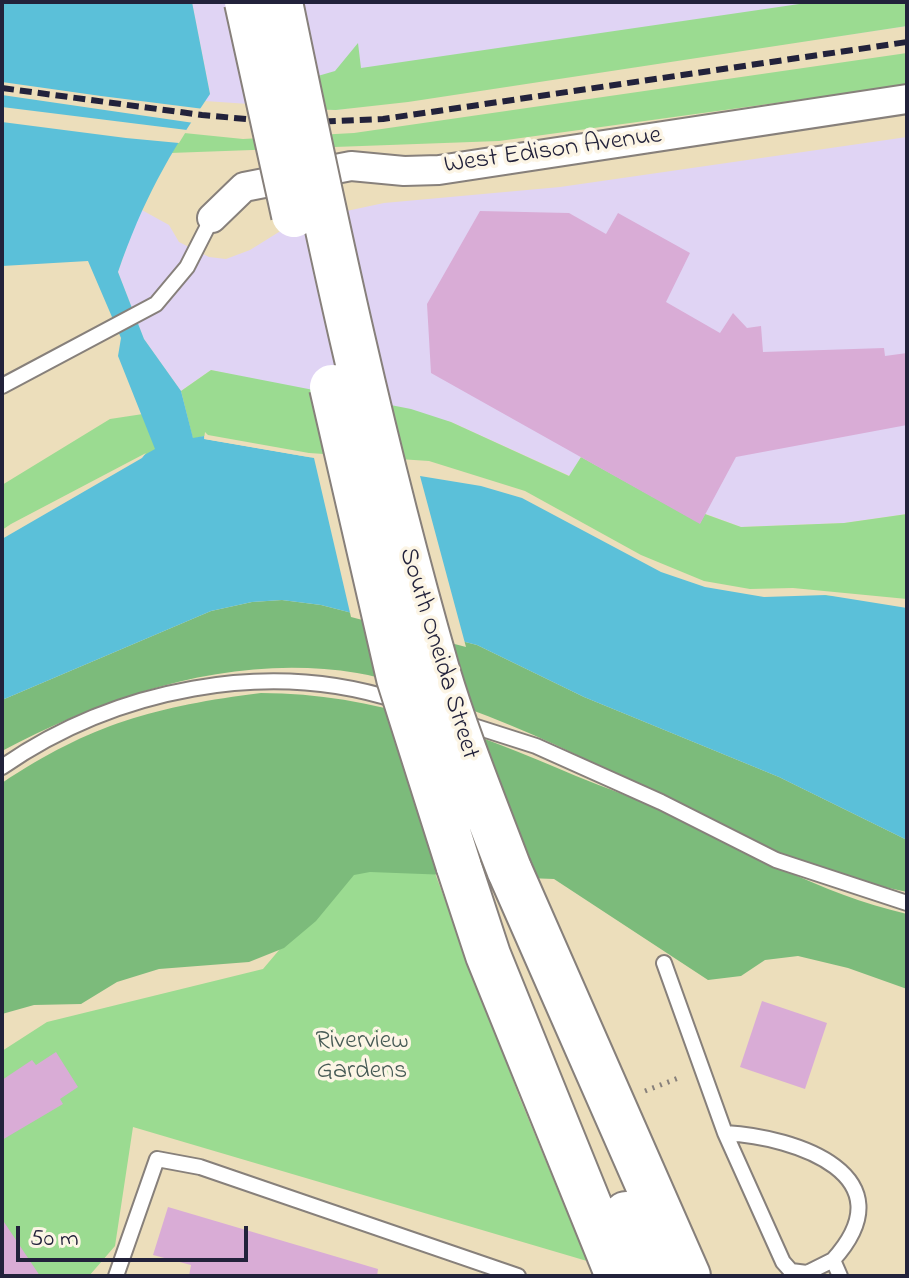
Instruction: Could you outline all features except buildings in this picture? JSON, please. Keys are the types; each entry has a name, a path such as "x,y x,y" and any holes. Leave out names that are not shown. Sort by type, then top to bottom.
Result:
{"main road":[{"name":"South Oneida Street","path":"247,2 399,678 478,930 618,1276"},
{"name":"South Oneida Street","path":"280,2 346,316 438,672 509,869 688,1276"},
{"path":"526,1051 581,1105 651,1276"}],"street":[{"name":"West Edison Avenue","path":"212,218 244,187 351,166 404,171 439,170 907,99"}],"lane":[{"path":"2,386 156,304 187,267 212,218"},
{"path":"2,767 25,751 94,718 173,692 263,680 354,687 536,746 661,802 776,860 907,903"},
{"path":"664,963 725,1133 783,1262 791,1271 807,1273 833,1260 870,1232"},
{"path":"725,1133 762,1135 855,1164"},
{"path":"116,1276 157,1159 200,1167 518,1276"},
{"path":"833,1260 840,1276"}],"path":[{"path":"634,1096 702,1070"}],"shaded area":[{"path":"192,2 907,2 907,26 336,110 205,101 210,93"},
{"path":"907,137 907,514 844,523 741,527 706,514 700,524 581,457 570,476 451,422 211,370 181,391 144,339 118,272 140,209 169,225 179,242 209,257 226,259 250,250 295,222 384,203 560,187"}],"green space":[{"path":"813,2 907,2 907,26 408,102 336,110 297,109 304,80 335,71 358,43 361,68"},
{"path":"907,53 907,85 499,141 170,153 184,133 243,139 354,133"},
{"path":"211,370 411,409 451,422 569,476 581,457 700,523 705,514 741,527 844,523 907,514 907,603 749,593 703,585 309,457 204,436 193,439 181,391"},
{"path":"143,414 156,450 2,535 2,485 110,419"},
{"path":"282,600 321,605 477,645 584,697 779,777 907,840 907,892 805,864 576,754 488,716 357,673 310,668 264,669 174,683 86,712 2,751 2,700 211,611 252,602"},
{"path":"261,693 344,700 461,730 644,803 813,883 907,914 907,989 848,968 798,956 765,960 741,976 708,980 554,879 370,872 354,875 316,921 284,948 249,962 159,969 117,982 81,1004 34,1005 2,1014 2,783 65,746 126,721 189,704"},
{"name":"Riverview Gardens","path":"430,860 519,1096 587,1261 133,1127 115,1246 89,1276 2,1276 2,1051 47,1022 263,969 352,864"}],"water":[{"path":"2,2 192,2 210,94 158,179 118,272 144,339 181,391 193,438 204,436 205,439 309,457 428,465 523,495 639,559 703,585 749,593 792,592 907,603 907,840 779,777 584,697 477,645 321,605 282,600 252,602 211,611 2,700 2,535 155,449 118,356 121,338 88,261 2,266"}],"pier":[{"path":"2,82 204,109 194,123 2,95"},
{"path":"2,107 187,130 179,143 126,138 2,122"},
{"path":"205,432 309,453 429,461 525,491 641,555 704,581 750,589 793,588 907,599 907,608 826,595 764,597 705,587 661,572 522,498 481,486 420,476 466,647 351,617 314,458 204,439"},
{"path":"146,453 2,539 2,530 11,524"}],"railway":[{"path":"2,88 202,115 290,123 383,119 907,42"}]}
